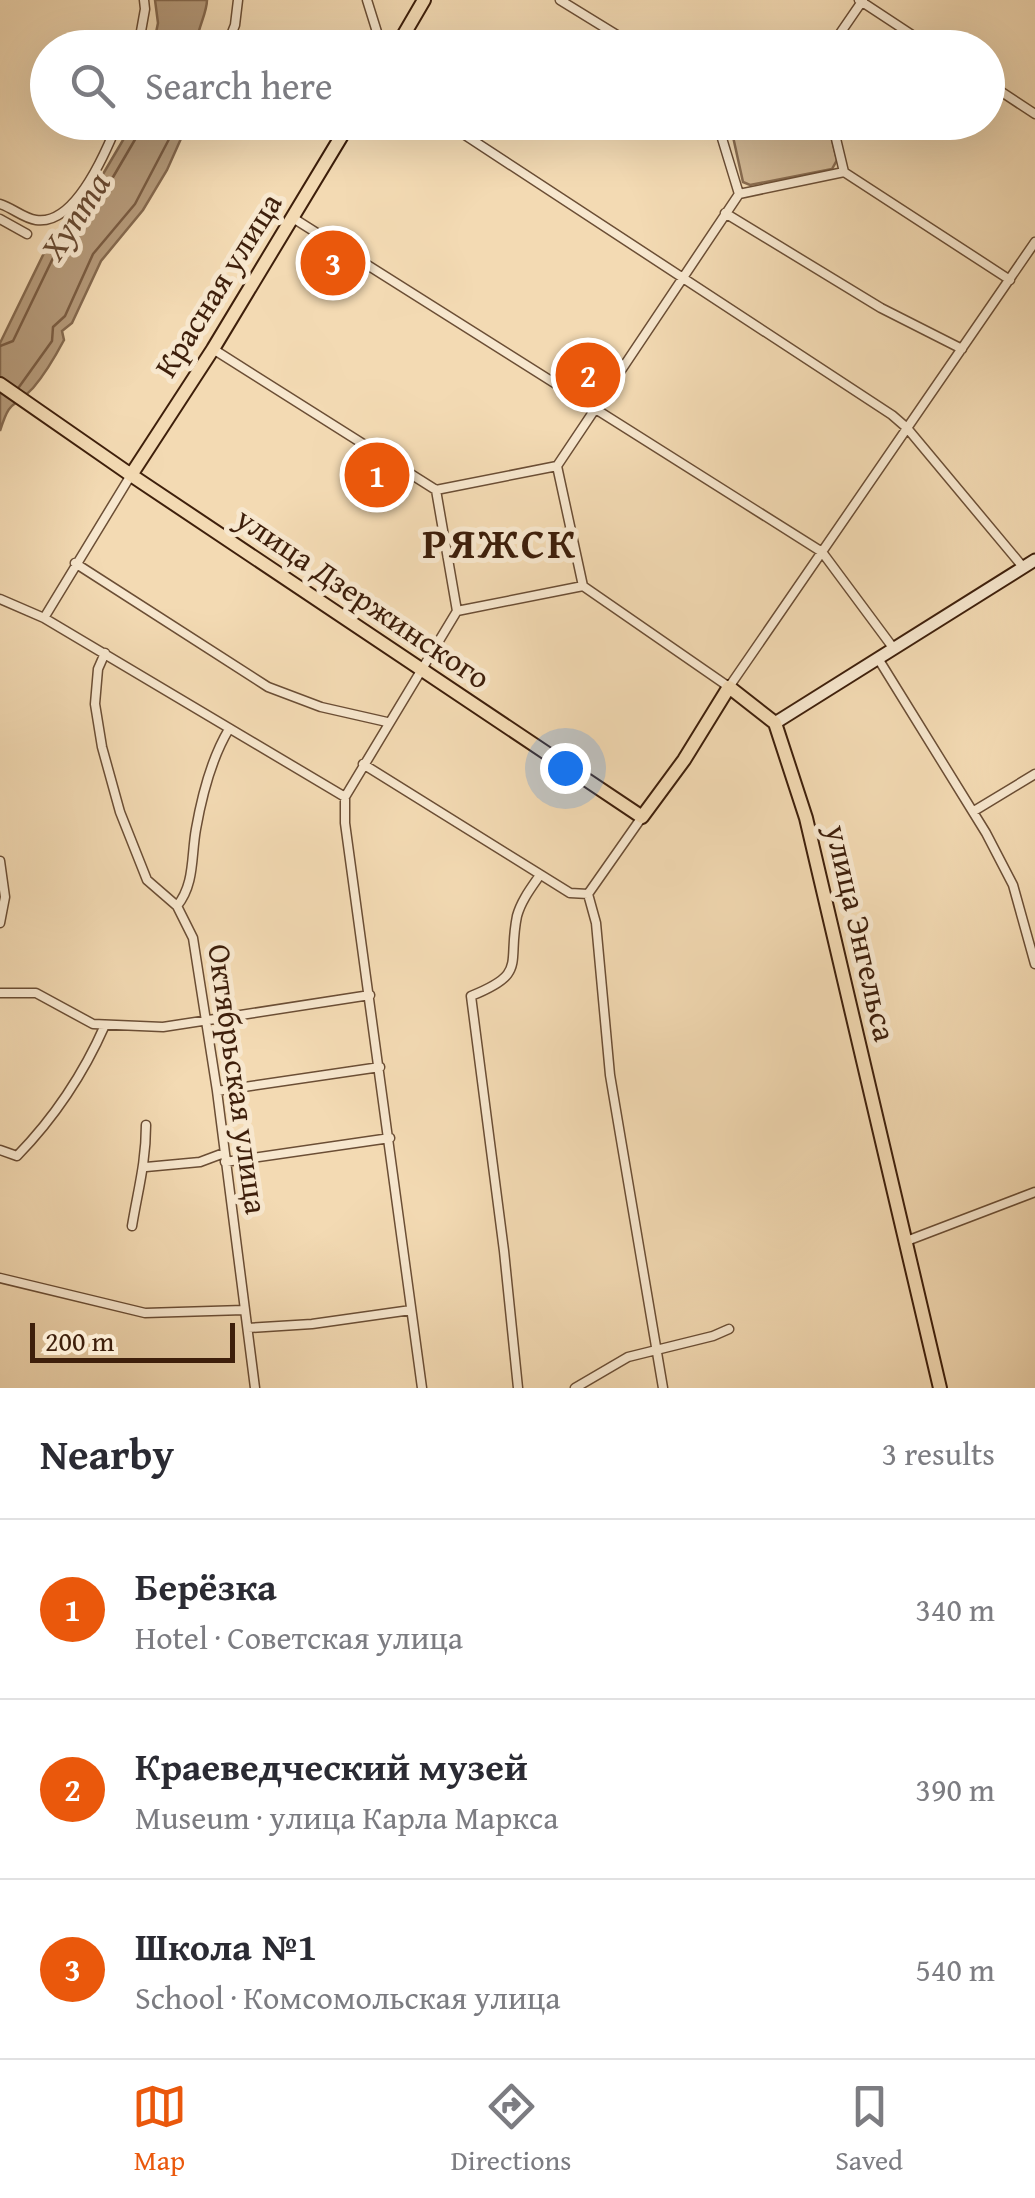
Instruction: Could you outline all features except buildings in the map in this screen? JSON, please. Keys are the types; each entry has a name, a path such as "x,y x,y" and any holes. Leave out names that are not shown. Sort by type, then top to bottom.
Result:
{"main road":[{"path":"406,30 424,0"},
{"name":"Красная улица","path":"130,476 339,140"},
{"name":"улица Дзержинского","path":"0,384 130,476 642,818"},
{"path":"642,818 729,688 775,723 1029,564"},
{"name":"улица Энгельса","path":"775,723 806,818 940,1388"}],"street":[{"path":"142,30 144,0"},
{"path":"234,30 238,0"},
{"path":"366,0 376,30"},
{"path":"560,0 609,30"},
{"path":"842,30 861,1 905,30"},
{"path":"1005,94 1035,114"},
{"path":"0,204 31,219 58,216 78,198 109,140"},
{"path":"472,140 907,428 1029,564"},
{"path":"722,140 738,194"},
{"path":"836,140 844,172 1010,280"},
{"path":"844,172 738,194 557,466 583,586 729,688 1034,246"},
{"path":"725,213 881,308 962,349"},
{"path":"293,218 822,552 894,650"},
{"path":"0,219 27,234"},
{"path":"212,349 436,490 557,466"},
{"path":"44,618 130,476"},
{"path":"422,1388 345,823 345,797 457,610 436,490"},
{"path":"75,563 268,687 321,707 388,722"},
{"path":"457,610 583,586"},
{"path":"0,599 44,618 106,653 345,797"},
{"path":"106,653 98,669 95,704 120,812 146,880 177,906"},
{"path":"879,660 974,811 1012,884 1035,964"},
{"name":"Октябрьская улица","path":"228,730 219,745 201,806 191,877 177,906 194,938 254,1388"},
{"path":"362,764 570,894 588,894"},
{"path":"974,811 1035,774"},
{"path":"588,894 642,818"},
{"path":"0,861 4,897 0,923"},
{"path":"518,1388 471,996 497,986 512,968 518,913 540,875"},
{"path":"588,894 596,923 610,1075 662,1388"},
{"path":"0,993 36,993 83,1021 104,1026 163,1027 370,995"},
{"path":"0,1150 17,1156 38,1135 80,1076 104,1026"},
{"path":"217,1092 380,1068"},
{"path":"132,1226 140,1176 146,1167 146,1125"},
{"path":"146,1167 390,1138"},
{"path":"904,1242 1035,1192"},
{"path":"0,1278 145,1313 244,1310"},
{"path":"248,1328 312,1324 411,1310"},
{"path":"575,1388 619,1361 728,1329"}],"shaded area":[{"path":"734,140 832,140 837,160 832,169 750,185 743,182"}],"water":[{"path":"155,0 207,0 200,30 157,30"},
{"path":"123,140 180,140 143,210 101,261 72,323 62,331 64,340 53,359 33,388 10,408 0,431 0,343 45,251 66,237"}],"place":[{"name":"Школа №1","path":"333,263"},
{"name":"Краеведческий музей","path":"588,375"},
{"name":"Берёзка","path":"377,475"}],"district":[{"name":"РЯЖСК","path":"500,543"}],"water label":[{"name":"Хупта","path":"75,216"}]}
